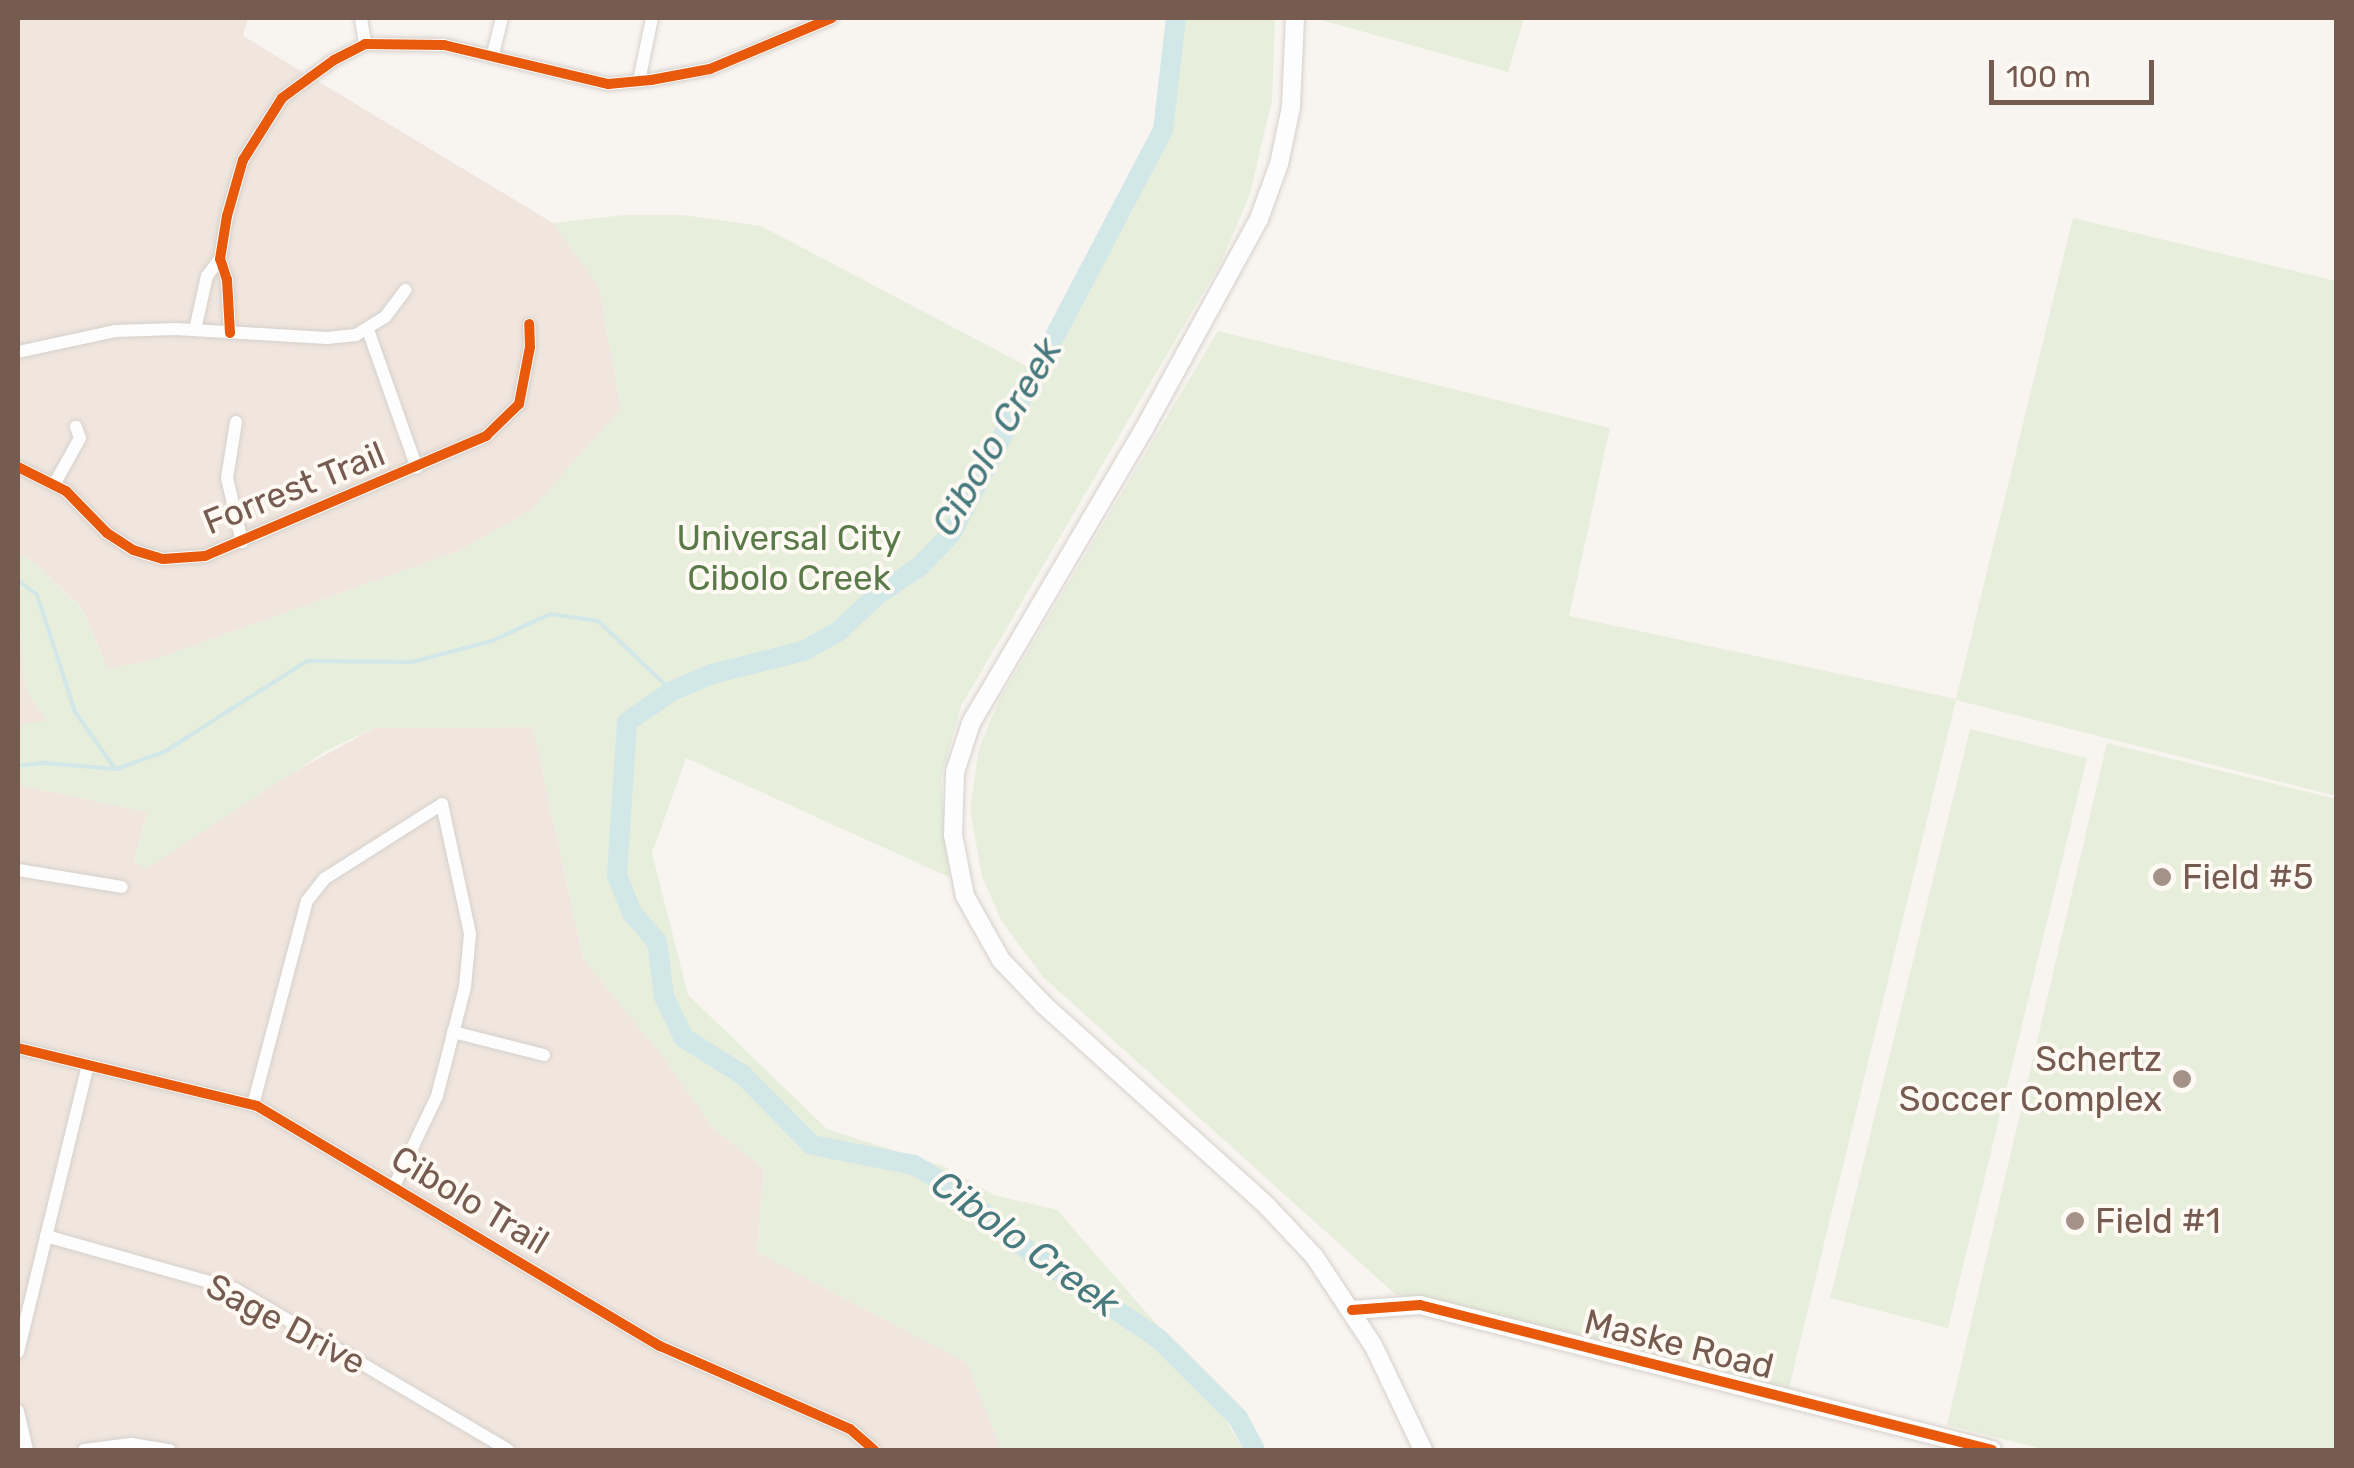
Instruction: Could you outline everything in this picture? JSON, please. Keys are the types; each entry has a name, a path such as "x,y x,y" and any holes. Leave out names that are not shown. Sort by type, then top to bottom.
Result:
{"main road":[{"path":"1295,18 1291,108 1279,164 1260,219 1153,412 971,723 956,772 953,835 965,896 1001,960 1056,1015 1268,1206 1314,1256 1352,1310 1423,1450"},
{"name":"Maske Road","path":"1352,1310 1420,1305 1992,1450"}],"street":[{"path":"361,18 365,44"},
{"path":"493,54 502,18"},
{"path":"640,82 652,18"},
{"path":"195,330 207,276 220,258 244,160 264,124 282,98 306,78 365,44 444,45 608,84 710,69 832,18"},
{"path":"220,258 227,280 230,333"},
{"path":"18,352 115,330 195,330 327,338 368,330 405,290"},
{"name":"Forrest Trail","path":"18,466 55,483 115,539 143,554 184,560 242,542 486,436 519,404 530,347 528,324"},
{"path":"368,330 417,468"},
{"path":"236,422 228,478 242,542"},
{"path":"55,483 80,438 76,426"},
{"path":"252,1105 307,901 324,880 442,804 464,888 470,934 465,987 432,1109 394,1186"},
{"path":"18,870 122,887"},
{"path":"453,1032 544,1054"},
{"name":"Cibolo Trail","path":"18,1048 252,1105 290,1122 660,1346 850,1429 874,1450"},
{"path":"18,1352 88,1065"},
{"name":"Sage Drive","path":"46,1236 235,1288 508,1450"},
{"path":"18,1411 27,1450"},
{"path":"84,1450 130,1444 170,1450"}],"shaded area":[{"path":"18,18 248,18 243,36 553,223 599,285 621,409 531,510 459,551 156,659 108,669 81,607 35,563 18,553"},
{"path":"18,615 26,690 48,722 20,724 18,734"},
{"path":"533,727 583,958 668,1063 712,1127 764,1169 757,1252 967,1363 1002,1450 18,1450 18,785 148,812 134,860 374,728"}],"green space":[{"name":"Universal City Cibolo Creek","path":"1183,18 1275,18 1272,100 1250,194 1221,262 961,706 941,780 949,877 686,758 652,853 688,995 827,1129 943,1166 994,1195 1057,1210 1199,1373 1243,1450 1002,1450 967,1363 757,1252 764,1169 712,1127 668,1063 583,958 533,727 374,728 326,751 146,869 134,861 148,812 18,785 19,724 47,721 26,690 18,615 18,553 35,563 81,608 108,669 156,659 459,551 531,510 621,409 599,286 553,223 624,215 683,215 761,226 1036,371 1134,208 1174,84"},
{"path":"1314,18 1524,18 1508,72"},
{"path":"2073,218 2336,281 2336,796 1956,700 1788,1392 1395,1294 1043,977 1002,922 982,876 970,810 979,748 1000,698 1218,331 1610,428 1569,616 1956,699"},
{"path":"1970,729 2087,758 1948,1328 1830,1298"},
{"name":"Schertz Soccer Complex","path":"2107,743 2336,799 2336,1450 2047,1450 1947,1425"}],"waterway":[{"name":"Cibolo Creek","path":"1176,18 1163,130 951,534 919,567 876,596 839,631 803,651 712,674 672,691 627,722 617,875 632,913 657,942 664,997 684,1038 743,1075 812,1145 914,1165 958,1191 1031,1253 1159,1339 1238,1418 1255,1450"},
{"path":"18,580 37,595 75,712 114,767"},
{"path":"18,766 44,763 116,769 164,752 307,661 412,662 492,641 550,614 598,621 672,691"}],"cycle path":[{"path":"230,333 227,280 220,259 243,160 282,98 334,60 365,44 444,45 608,84 710,69 832,18"},
{"path":"18,467 66,491 107,533 133,550 163,559 205,556 486,436 519,404 530,347 529,324"},
{"path":"18,1048 257,1106 660,1346 850,1429 874,1450"},
{"path":"1352,1310 1420,1305 1992,1450"}],"place":[{"name":"Field #5","path":"2162,877"},
{"name":"Schertz Soccer Complex","path":"2182,1079"},
{"name":"Field #1","path":"2075,1221"}]}
